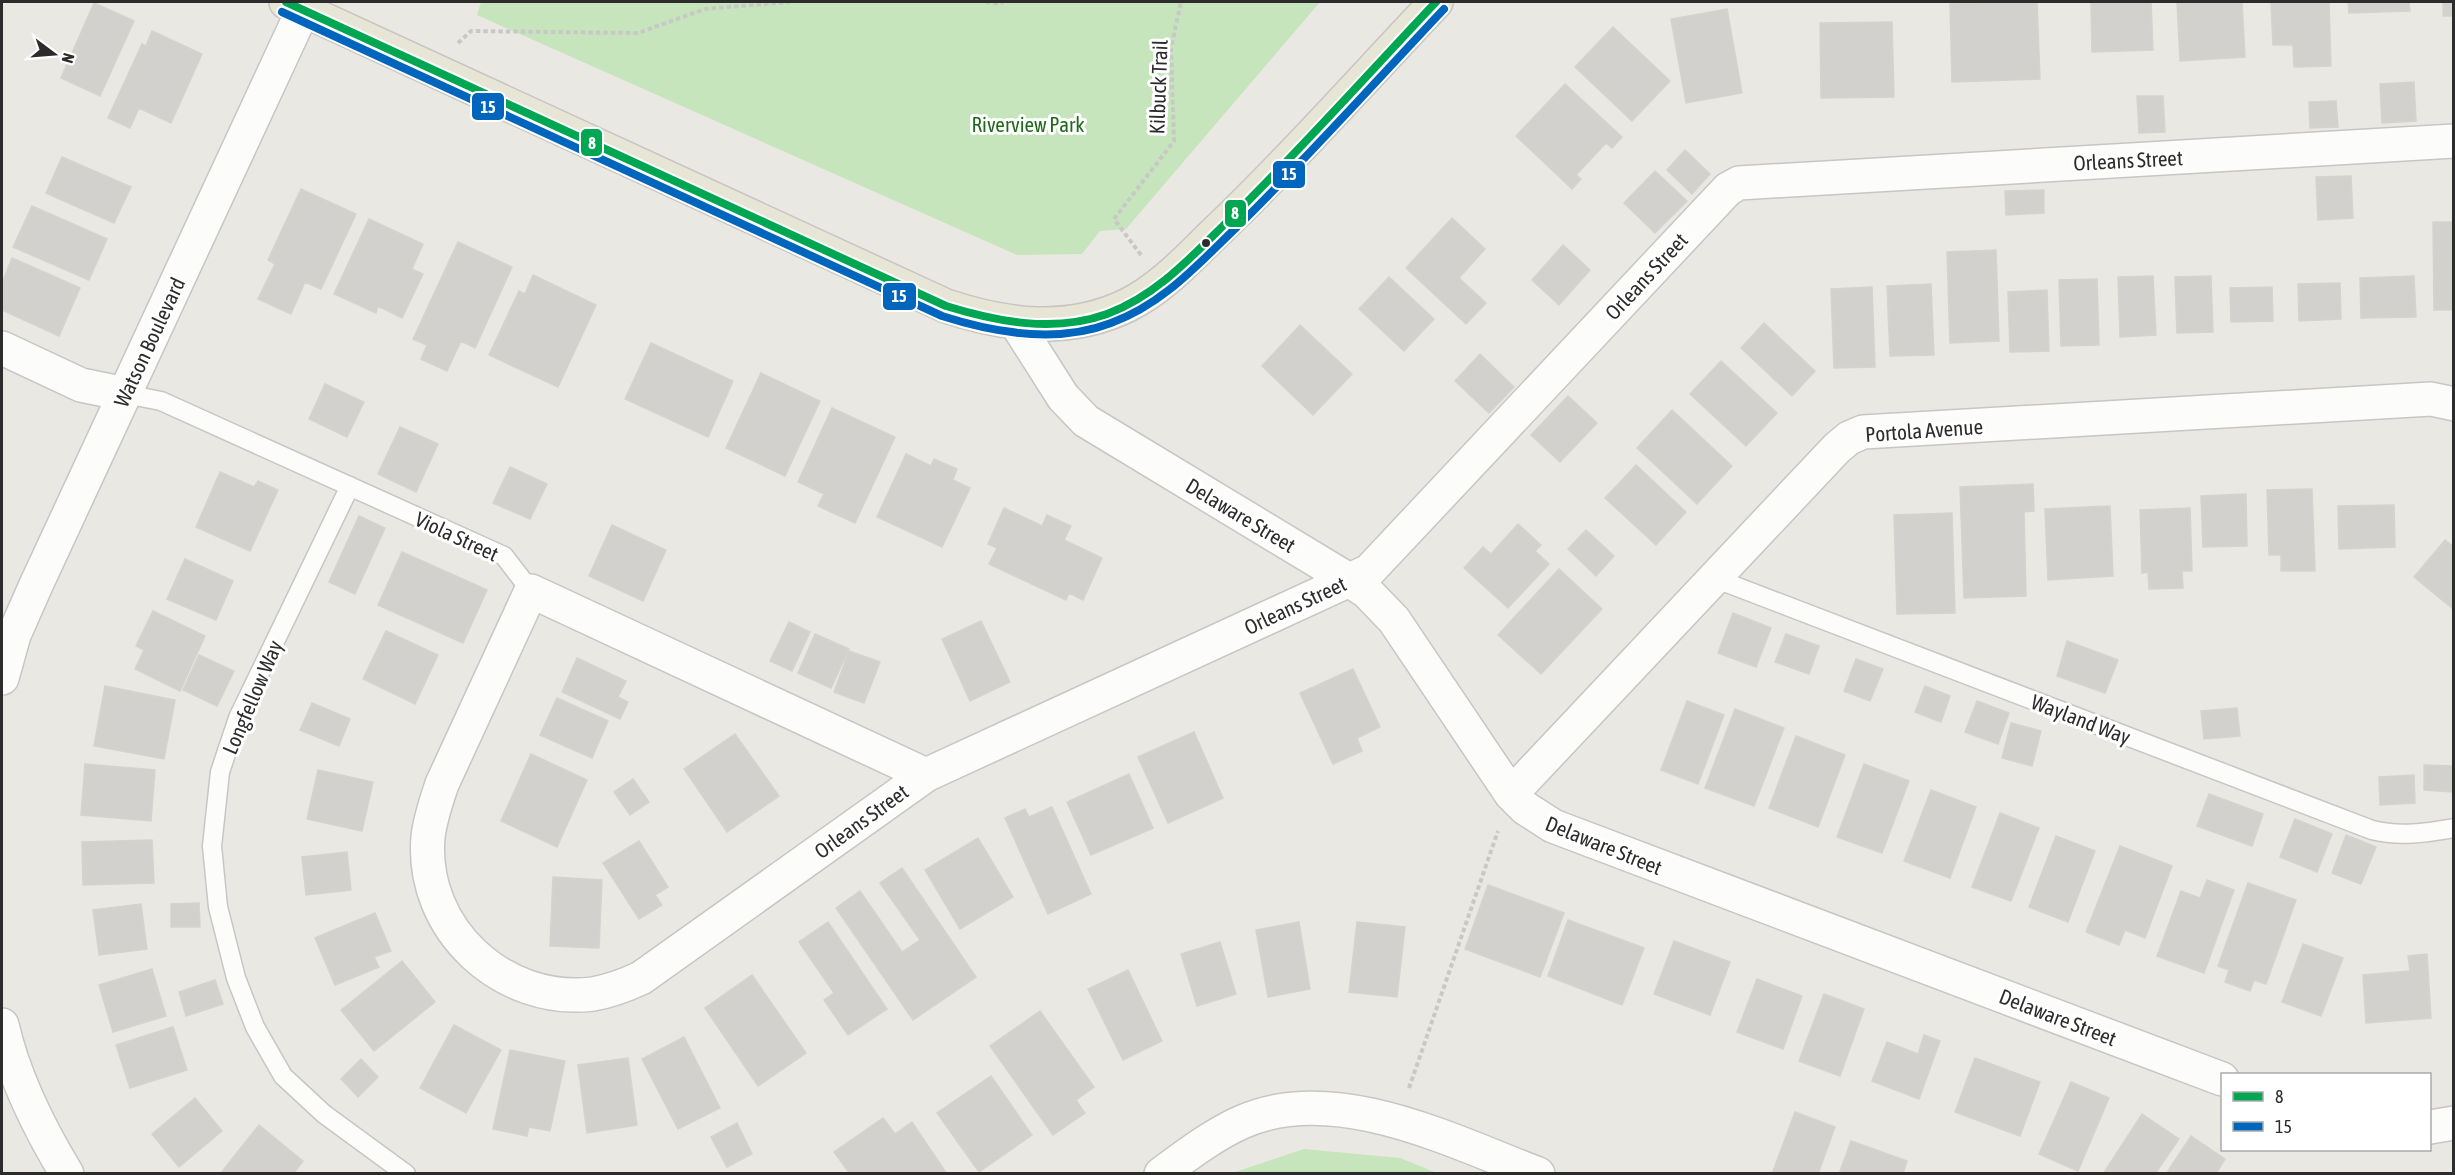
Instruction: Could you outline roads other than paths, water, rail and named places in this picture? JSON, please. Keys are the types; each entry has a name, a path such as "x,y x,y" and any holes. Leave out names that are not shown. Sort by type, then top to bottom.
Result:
{"main road":[{"path":"295,6 946,306 971,314 1039,325 1082,321 1127,306 1162,283 1240,209 1436,2"}],"street":[{"name":"Watson Boulevard","path":"2,678 14,635 125,394 295,6"},
{"name":"Orleans Street","path":"531,591 432,810 428,838 428,865 434,892 444,917 459,940 479,960 499,975 521,985 545,992 570,995 594,994 618,988 641,978 926,775 1370,571 1728,189 1739,183 2454,141"},
{"name":"Delaware Street","path":"1016,323 1063,397 1086,421 1367,592 1394,620 1512,794 1525,808 1553,826 2221,1078"},
{"name":"Viola Street","path":"2,348 81,385 125,394"},
{"name":"Portola Avenue","path":"1512,794 1836,448 1849,438 1863,432 2431,399 2454,404"},
{"name":"Viola Street","path":"531,591 926,775"},
{"path":"2,1025 6,1046 41,1131 67,1173"},
{"path":"1161,1173 1217,1135 1244,1121 1279,1112 1319,1108 1360,1113 1397,1122 1538,1173"},
{"path":"2431,1127 2454,1123"}],"lane":[{"name":"Viola Street","path":"125,394 161,401 504,556 531,591"},
{"name":"Longfellow Way","path":"350,486 238,718 220,772 212,846 218,907 236,978 255,1027 283,1076 324,1114 406,1173"},
{"name":"Wayland Way","path":"1714,578 2372,830 2392,835 2413,835 2454,828"}],"park label":[{"name":"Riverview Park","path":"1028,124"}]}
